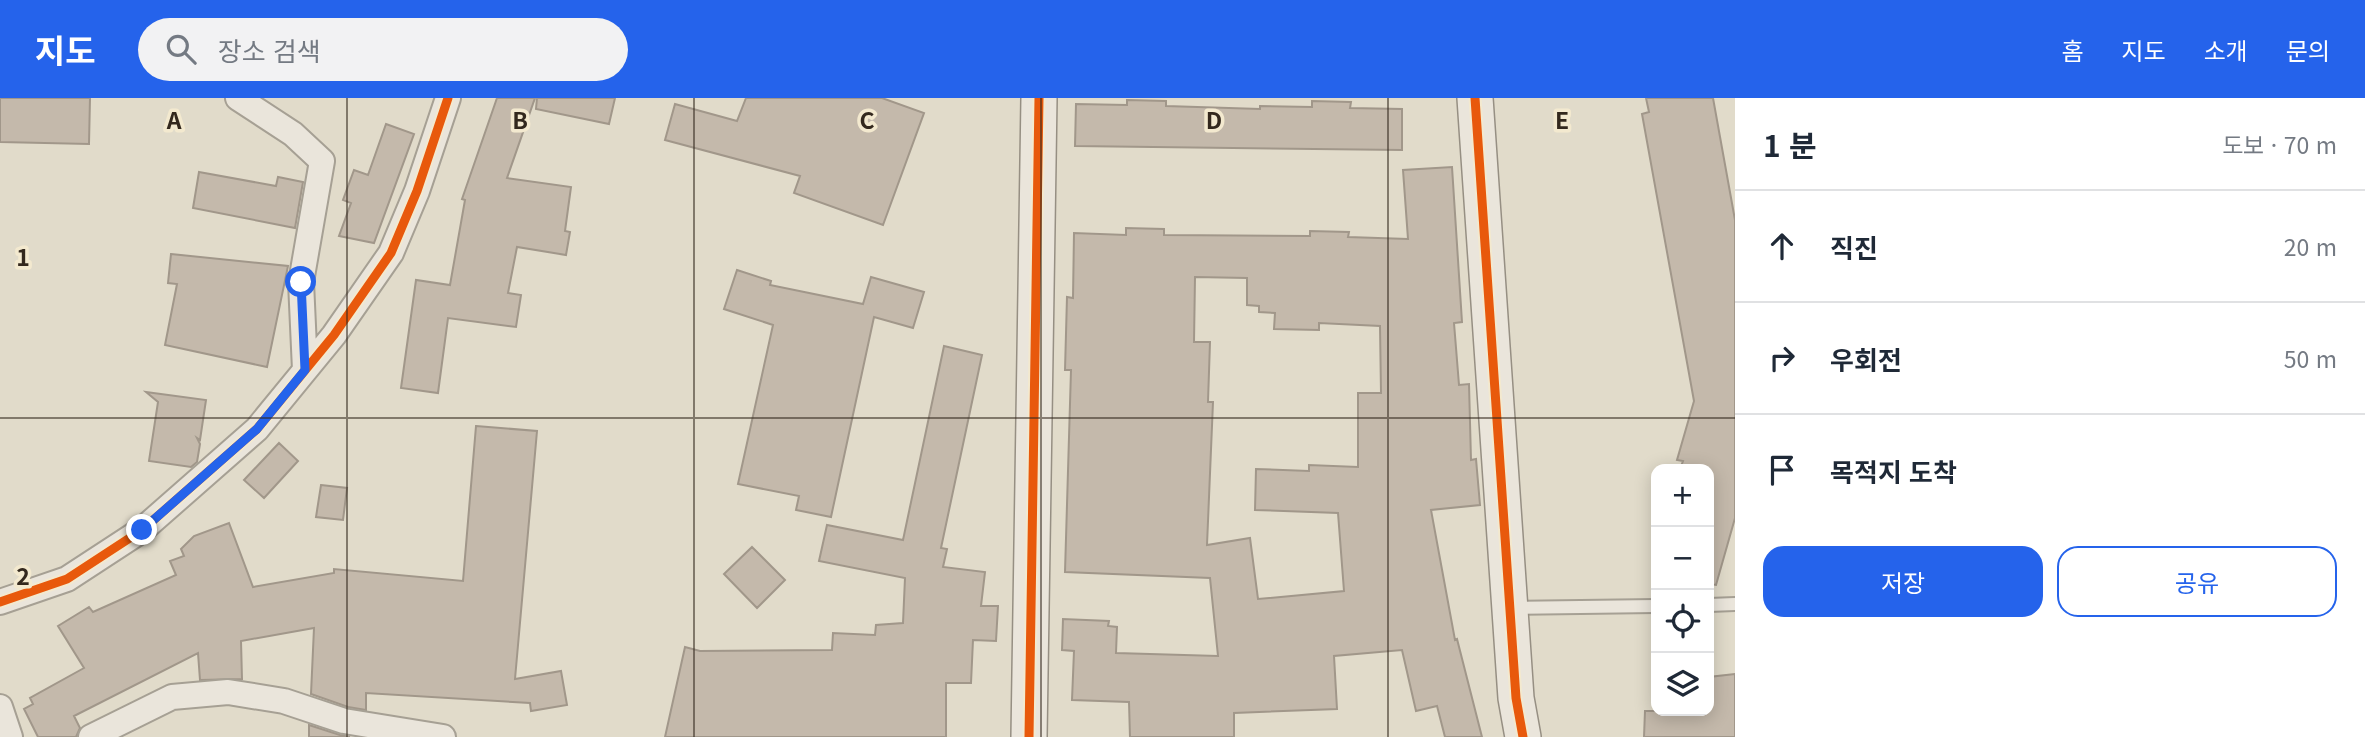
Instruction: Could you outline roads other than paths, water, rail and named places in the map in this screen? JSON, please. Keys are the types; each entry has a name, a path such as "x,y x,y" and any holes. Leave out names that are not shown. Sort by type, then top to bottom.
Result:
{"street":[{"path":"238,98 293,134 321,161 301,282 305,370"},
{"path":"0,602 68,579 142,530 257,429 334,335 391,253 417,191 448,98"},
{"path":"1028,737 1039,98"},
{"path":"1475,98 1516,698 1523,737"},
{"path":"92,737 172,697 228,692 284,701 344,721 443,737"},
{"path":"0,707 10,737"}],"lane":[{"path":"1714,605 1735,604"},
{"path":"1510,608 1651,606"}]}
